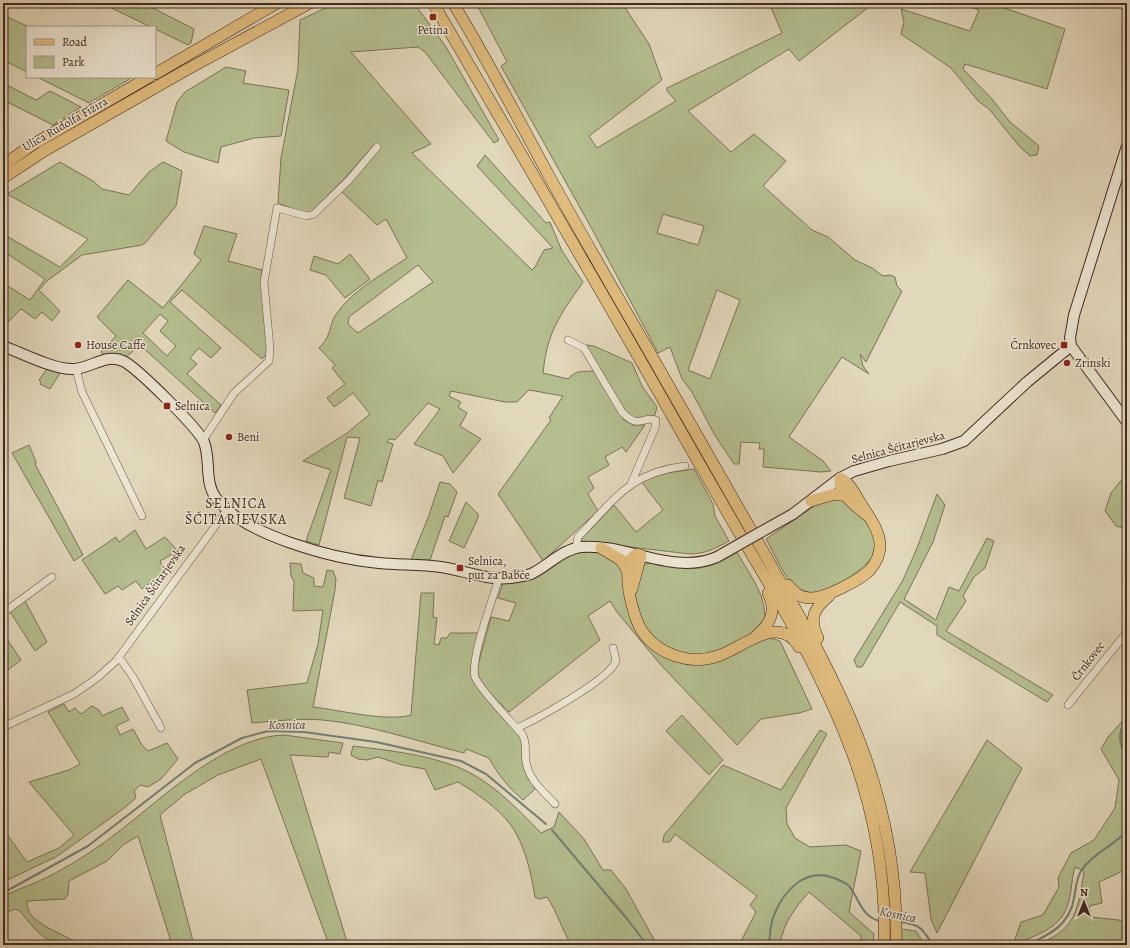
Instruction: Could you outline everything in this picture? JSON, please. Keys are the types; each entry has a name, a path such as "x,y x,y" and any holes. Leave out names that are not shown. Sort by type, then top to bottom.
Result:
{"main road":[{"path":"156,73 277,3"},
{"name":"Ulica Rudolfa Fizira","path":"3,178 44,151 186,70 310,3"},
{"path":"433,3 570,234 762,572 814,666 839,716 850,743 876,832 896,933 896,945"},
{"path":"453,3 548,175 795,605 826,664 853,721 876,786 886,827 890,908 884,945"},
{"name":"Ulica Rudolfa Fizira","path":"3,165 32,145 147,78"},
{"path":"770,563 778,570 792,591 804,598 817,598 834,592 864,575 877,559 879,539 868,516 846,482 840,478"},
{"path":"840,478 841,488 846,496 868,516"},
{"path":"811,501 835,494 846,496"},
{"path":"601,548 621,560 628,572"},
{"path":"639,555 630,562 628,572 630,593 635,618 643,632 655,645 674,655 689,659 712,658 724,654 755,637 773,632 786,634 793,639 814,666"},
{"path":"630,593 639,555"},
{"path":"755,637 767,626 772,613 772,602 765,587 762,572"},
{"path":"826,664 823,648 815,631 813,617 816,608 834,592"}],"street":[{"path":"1127,146 1074,315 1070,338 1071,346 1127,422"},
{"path":"203,440 234,393 269,361 270,348 264,282 276,208 307,216 314,214 349,180 377,147"},
{"path":"568,340 584,348 622,412 628,418 639,422 656,420 655,428 631,484"},
{"path":"3,346 65,369 76,369 104,360 113,359 124,362 167,400 203,440 212,492 227,510 276,538 311,550 369,562 440,566 508,579 528,575 562,554 576,548 578,537 631,484 653,473 685,466"},
{"name":"Selnica Šćitarjevska","path":"576,548 601,548 683,563 704,562 717,557 811,501 840,478 863,468 942,449 964,441 1027,382 1071,346"},
{"path":"76,369 82,392 142,516"},
{"name":"Selnica Šćitarjevska","path":"3,727 74,694 107,670 119,657 227,510"},
{"path":"3,613 52,577"},
{"path":"499,578 477,651 475,675 482,688 526,740 526,760 529,771 540,789 555,804"},
{"name":"Črnkovec","path":"1068,705 1127,632"},
{"path":"517,728 578,694 597,680 615,663 616,658 613,648"},
{"path":"119,657 133,677 161,728"}],"green space":[{"path":"101,3 143,3 194,29 191,43 188,45 156,29 156,26 149,26"},
{"path":"336,3 414,3 446,47 499,140 494,143 425,52 418,47 351,52 431,144 412,153 532,270 544,250 553,248 477,166 485,155 546,223 550,222 562,251 583,282 561,314 551,335 543,373 568,379 577,372 594,371 624,420 633,425 645,425 626,452 622,447 605,457 609,465 588,477 594,488 588,494 598,511 543,561 498,494 551,420 549,418 563,396 529,390 517,402 505,402 451,391 449,396 461,402 458,407 467,413 460,426 481,439 453,473 443,456 414,444 440,409 428,403 395,440 389,439 387,442 393,444 382,482 378,480 371,506 344,498 360,438 347,437 319,545 306,541 331,470 303,461 347,433 370,414 353,393 334,407 327,398 345,384 332,368 335,365 319,348 328,334 334,317 344,304 369,282 407,258 386,219 377,225 341,191 374,145 343,180 311,212 306,214 278,203 281,158 298,69 300,20","holes":["418,265 433,282 358,333 348,324 349,317"]},
{"path":"476,3 622,3 649,44 662,80 589,136 597,148 676,101 667,91 667,88 782,33 769,3 874,3 799,61 789,49 688,111 731,152 754,134 786,161 763,186 812,230 828,237 855,260 872,268 883,276 890,275 895,277 897,286 902,291 866,362 860,354 863,366 869,374 842,357 789,437 823,461 831,471 821,472 763,467 764,449 759,449 760,443 741,442 739,464 734,464 714,434 692,392 682,379 670,347 658,353 592,229 501,66 507,62","holes":["663,214 704,226 698,245 657,233","717,290 740,300 710,379 688,370"]},
{"path":"959,3 990,3 1065,29 1047,89 965,64 963,69 992,99 1010,122 1039,146 1037,155 1030,156 1019,146 989,109 978,101 951,68 901,34 904,22 901,9 970,31 979,10"},
{"path":"3,15 27,26 26,72 3,60"},
{"path":"226,67 246,71 243,83 289,90 281,136 254,138 221,147 218,163 184,152 166,141 177,102 185,92"},
{"path":"39,78 131,78 89,103"},
{"path":"3,83 36,100 50,91 81,107 53,125 3,100"},
{"path":"60,162 93,181 102,189 129,195 149,172 163,162 182,171 176,206 142,245 82,255 47,281 39,290 60,311 52,321 42,312 35,319 21,309 3,327 3,283 30,300 45,279 3,251 3,234 60,267 88,239 7,194"},
{"path":"204,226 237,234 228,261 262,270 268,353 262,359 182,290 170,302 221,348 211,358 199,348 190,358 197,364 187,374 221,405 215,413 140,345 125,358 104,355 101,352 116,336 97,317 128,280 163,308 201,260 194,254","holes":["160,314 168,321 160,331 176,346 167,356 143,333"]},
{"path":"350,254 370,279 345,298 326,275 310,270 314,256 338,264"},
{"path":"586,345 594,346 632,363 642,386 657,407 655,415 639,419 627,415"},
{"path":"48,367 60,373 50,389 40,384 41,382 39,380"},
{"path":"29,445 36,462 35,464 83,555 74,561 12,453"},
{"path":"694,469 713,504 715,516 729,541 706,552 695,554 581,542 582,538 614,505 636,532 663,510 641,481 666,473"},
{"path":"1123,478 1127,481 1127,529 1116,526 1105,511 1111,493"},
{"path":"440,482 450,484 457,492 448,517 445,516 430,560 411,560 429,515"},
{"path":"937,494 945,505 933,542 904,599 936,620 949,587 959,591 987,538 994,541 985,568 974,577 963,596 966,601 946,631 1053,695 1047,702 937,635 937,626 900,602 862,667 857,667 854,660 903,580 917,548"},
{"path":"838,497 866,522 873,535 875,549 873,555 864,566 838,584 821,592 815,593 801,590 788,579 766,539 822,501"},
{"path":"466,502 478,514 478,518 464,548 449,541"},
{"path":"135,530 146,549 165,537 178,551 160,561 165,572 142,589 136,581 122,590 118,586 105,594 82,560 116,537 119,542"},
{"path":"578,551 598,551 621,564 633,622 687,662 766,636 780,641 812,709 799,713 761,719 737,745 660,664 617,612 610,601 588,616 600,640 509,712 494,698 481,682 477,669 491,617 509,621 516,603 498,598 503,582"},
{"path":"737,552 753,578 761,596 765,615 764,626 730,646 712,654 703,656 682,654 659,642 643,623 635,599 636,586 644,565 655,563 685,568 699,568 724,560"},
{"path":"290,563 301,564 303,573 314,578 314,586 323,587 327,570 333,571 336,579 313,707 363,715 401,717 411,715 421,593 434,593 433,617 437,618 434,644 439,645 441,638 447,638 450,633 479,633 471,668 522,739 525,769 535,789 523,800 504,781 489,758 466,749 464,753 375,729 340,722 314,719 252,723 247,690 307,683 318,644 323,610 293,611 294,581 291,576"},
{"path":"24,599 47,642 35,651 9,610"},
{"path":"3,633 21,660 5,672 3,669"},
{"path":"64,704 69,712 75,708 81,714 92,706 99,710 102,716 122,707 129,720 116,726 120,735 133,729 142,745 148,751 167,743 178,759 161,779 148,787 140,785 134,791 136,798 56,857 3,882 3,829 27,862 59,848 74,835 29,782 69,770 80,764 48,712"},
{"path":"682,715 723,760 709,775 666,731"},
{"path":"1127,716 1127,869 1099,882 1102,903 1089,906 1091,917 1127,921 1127,945 1036,945 1060,933 1073,917 1080,897 1084,871 1075,867 1069,902 1063,915 1052,927 1013,945 1021,922 1043,915 1059,887 1058,878 1071,853 1094,840 1115,808 1119,780 1101,749 1108,737"},
{"path":"820,730 827,734 786,808 787,824 795,838 810,847 846,845 861,851 849,912 874,934 873,945 861,945 861,936 809,892 790,916 780,945 739,945 756,912 750,905 757,896 675,834 670,842 663,842 664,835 723,765 781,790"},
{"path":"284,735 343,743 340,754 329,752 328,757 290,755 348,945 329,945 261,759 218,775 185,794 160,815 194,945 172,945 138,836 123,845 107,861 69,881 68,894 65,899 27,901 28,909 32,916 39,922 79,945 59,943 44,937 20,911 15,909 3,914 3,899 8,894 63,869 87,854 122,829 165,794 212,761 236,748 260,739"},
{"path":"987,740 1022,768 937,933 931,919 925,873 910,872"},
{"path":"353,746 417,755 443,762 467,771 479,778 501,795 541,833 554,827 559,812 584,839 603,870 611,870 626,889 657,945 571,945 547,897 539,899 535,897 529,869 520,840 510,824 493,806 458,782 435,790 425,769 402,765 378,757 367,760 358,759 351,755"},
{"path":"901,929 916,931 925,945 901,945"}],"waterway":[{"name":"Kosnica","path":"1127,721 1120,734 1122,748 1127,757"},
{"name":"Kosnica","path":"3,893 88,846 195,763 242,738 268,731 304,732 376,742 461,761 486,774 546,824"},
{"name":"Kosnica","path":"552,830 628,920 647,945"},
{"name":"Kosnica","path":"1027,945 1050,933 1063,922 1072,907 1077,881 1081,871 1091,860 1127,831"},
{"name":"Kosnica","path":"769,945 770,930 778,906 790,889 797,883 805,878 814,876 824,875 848,885 852,889 863,910 872,918 879,921"},
{"name":"Kosnica","path":"899,922 912,924 920,928 933,945"}],"place":[{"name":"Petina","path":"433,17"},
{"name":"House Caffe","path":"78,345"},
{"name":"Črnkovec","path":"1064,345"},
{"name":"Zrinski","path":"1067,363"},
{"name":"Selnica","path":"167,406"},
{"name":"Beni","path":"229,437"},
{"name":"Selnica, put za Babče","path":"460,568"}],"district":[{"name":"SELNICA ŠĆITARJEVSKA","path":"236,512"}]}
